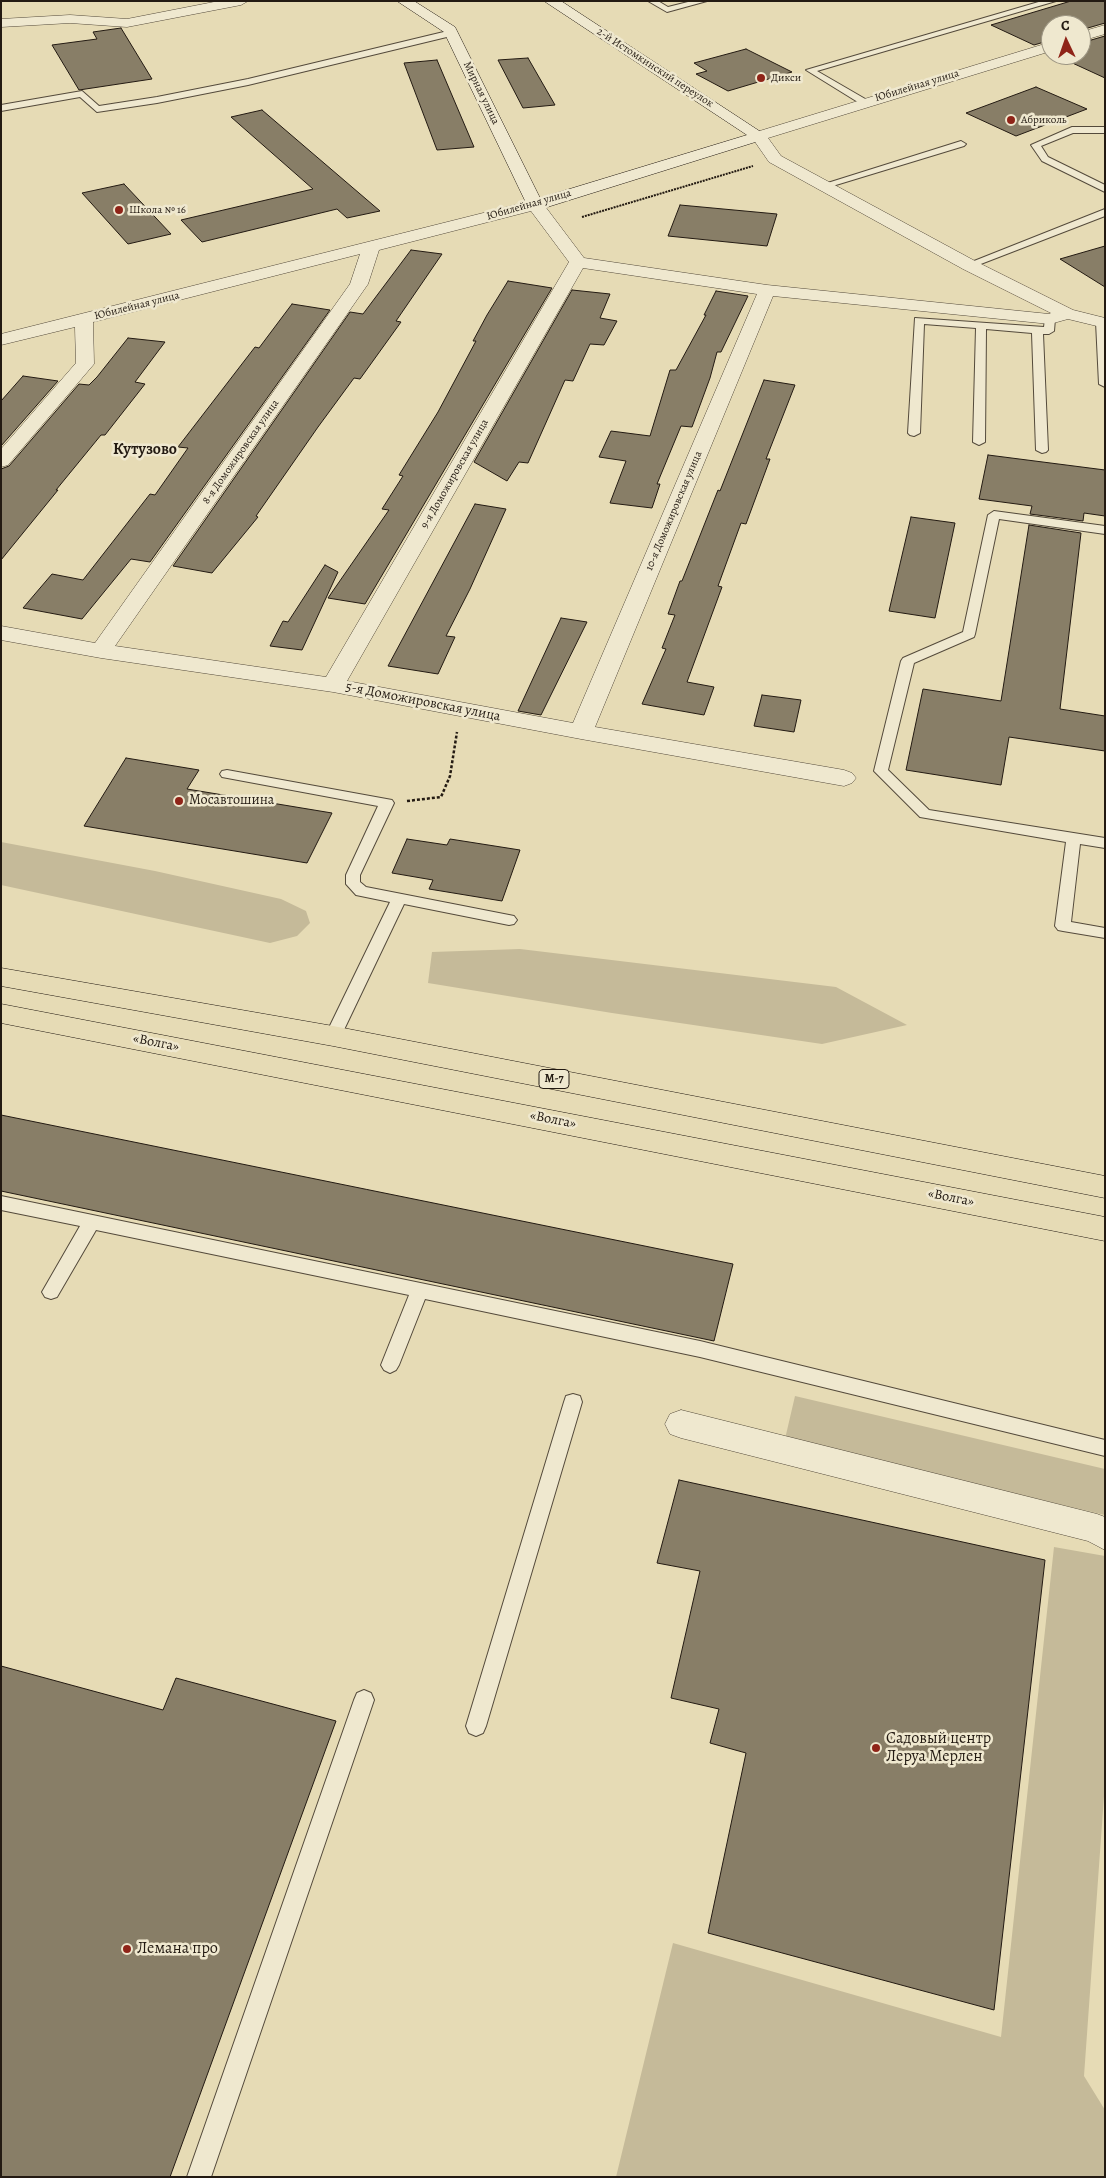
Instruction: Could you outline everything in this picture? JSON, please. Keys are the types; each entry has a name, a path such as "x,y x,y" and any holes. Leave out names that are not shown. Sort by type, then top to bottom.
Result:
{"highway":[{"name":"М-7","path":"1,977 333,1036 1105,1187"},
{"name":"«Волга»","path":"1,1013 1105,1229"}],"street":[{"path":"1,23 70,19 127,23 241,1"},
{"path":"404,1 452,33"},
{"name":"2-й Истомкинский переулок","path":"551,1 759,136"},
{"path":"1091,33 1105,29"},
{"name":"Мирная улица","path":"452,33 535,204 578,262"},
{"name":"Юбилейная улица","path":"1,340 535,204 1041,49"},
{"path":"759,136 775,159 969,265 1051,321"},
{"name":"8-я Доможировская улица","path":"101,651 359,284 371,247"},
{"path":"578,262 767,290 1051,321 1103,322"},
{"name":"9-я Доможировская улица","path":"333,685 578,262"},
{"name":"10-я Доможировская улица","path":"581,732 767,290"},
{"path":"1,461 85,364 84,319"},
{"name":"5-я Доможировская улица","path":"1,633 101,651 333,685 581,732 844,778"},
{"path":"681,1424 1097,1529 1105,1535"}],"lane":[{"path":"652,1 667,10 703,1"},
{"path":"864,102 810,70 1052,1"},
{"path":"1,108 82,94 97,109 165,98 248,82 452,33"},
{"path":"1105,130 1072,130 1036,144 1045,159 1105,188"},
{"path":"822,186 961,144"},
{"path":"969,265 1105,212"},
{"path":"914,433 919,320 981,325 1051,321 1042,450"},
{"path":"1103,322 1105,384"},
{"path":"979,442 981,325"},
{"path":"1105,530 994,515 969,634 908,661 881,771 926,814 1105,843"},
{"path":"227,774 387,804 353,875 354,884 361,891 509,920"},
{"path":"1074,838 1063,926 1105,933"},
{"path":"333,1036 399,899"},
{"path":"1,1204 700,1348 1105,1448"},
{"path":"51,1292 91,1222"},
{"path":"390,1365 420,1290"},
{"path":"476,1726 573,1402"},
{"path":"199,2177 364,1700"}],"path":[{"path":"551,226 775,159"},
{"path":"387,804 441,797 450,776 460,709"}],"shaded area":[{"path":"1,842 155,871 281,899 306,911 310,923 297,936 270,943 1,885"},
{"path":"520,949 836,987 907,1025 822,1044 428,983 432,952"},
{"path":"795,1396 1105,1469 1105,1515 785,1439"},
{"path":"1054,1547 1105,1556 1105,1782 1084,2076 1105,2110 1105,2177 616,2177 673,1943 1001,2037"}],"building":[{"path":"1071,1 1105,1 1105,23 1091,27 1091,15 1041,15 1041,43 1034,45 991,25"},
{"path":"121,28 152,79 79,90 52,45 97,39 93,32"},
{"path":"1105,36 1105,78 1077,65 1091,65 1091,40"},
{"path":"746,49 792,72 728,91 696,74 707,71 694,63"},
{"path":"528,58 555,105 523,108 498,60"},
{"path":"437,60 474,147 437,150 404,63"},
{"path":"1036,87 1087,109 1016,136 966,113"},
{"path":"262,110 380,211 347,218 337,209 202,242 181,220 313,189 231,117"},
{"path":"124,184 171,234 128,244 82,193"},
{"path":"680,205 777,214 767,246 668,236"},
{"path":"1105,246 1105,287 1060,259"},
{"path":"411,250 442,254 396,321 401,322 360,379 354,378 318,427 256,516 258,517 212,573 173,566 350,312 363,314"},
{"path":"508,281 552,288 365,604 328,598 389,510 382,509 403,476 399,475 438,412 476,341 473,341"},
{"path":"572,290 610,294 600,318 617,321 604,345 590,344 573,381 565,380 528,463 519,462 507,481 474,462"},
{"path":"716,291 748,296 721,352 717,352 710,378 692,427 681,426 657,484 660,484 652,508 610,503 626,461 599,457 611,431 650,436 670,370 676,370 706,315 704,315"},
{"path":"292,304 330,310 150,562 131,559 82,619 23,608 52,574 83,580 150,494 155,495 188,448 178,447 255,347 259,348"},
{"path":"128,338 165,342 135,382 145,384 105,435 101,435 56,490 58,490 1,560 1,469 9,466 79,384 89,385 97,377"},
{"path":"23,376 58,381 1,446 1,401"},
{"path":"764,380 795,385 766,459 770,459 746,524 741,523 718,586 722,587 687,682 714,687 704,715 642,704 666,649 662,648 675,615 668,614 680,581 682,581 718,490 720,491"},
{"path":"988,455 1105,470 1105,516 1084,513 1083,521 1030,514 1032,506 979,499"},
{"path":"475,504 506,509 470,589 446,636 455,637 438,674 388,666"},
{"path":"911,517 955,523 935,618 889,611"},
{"path":"1029,525 1081,533 1060,709 1105,716 1105,751 1009,737 1001,785 906,770 923,689 1001,701"},
{"path":"325,565 338,572 302,650 270,646 283,621 288,622"},
{"path":"561,618 587,622 541,715 518,711"},
{"path":"762,695 801,700 794,732 754,726"},
{"name":"Мосавтошина","path":"126,758 199,770 187,789 332,813 307,863 84,826"},
{"path":"407,839 447,845 450,839 520,850 502,901 429,889 433,880 392,873"},
{"path":"1,1115 733,1264 714,1341 1,1191"},
{"name":"Садовый центр Леруа Мерлен","path":"679,1480 1045,1560 994,2010 708,1933 746,1753 710,1743 719,1709 671,1698 700,1571 657,1563"},
{"name":"Лемана про","path":"1,1666 163,1710 176,1678 336,1721 170,2177 1,2177"}],"place":[{"name":"Дикси","path":"761,78"},
{"name":"Абриколь","path":"1011,120"},
{"name":"Школа № 16","path":"119,210"},
{"name":"Мосавтошина","path":"179,801"},
{"name":"Садовый центр Леруа Мерлен","path":"876,1748"},
{"name":"Лемана про","path":"127,1949"}],"district":[{"name":"Кутузово","path":"145,450"}]}
